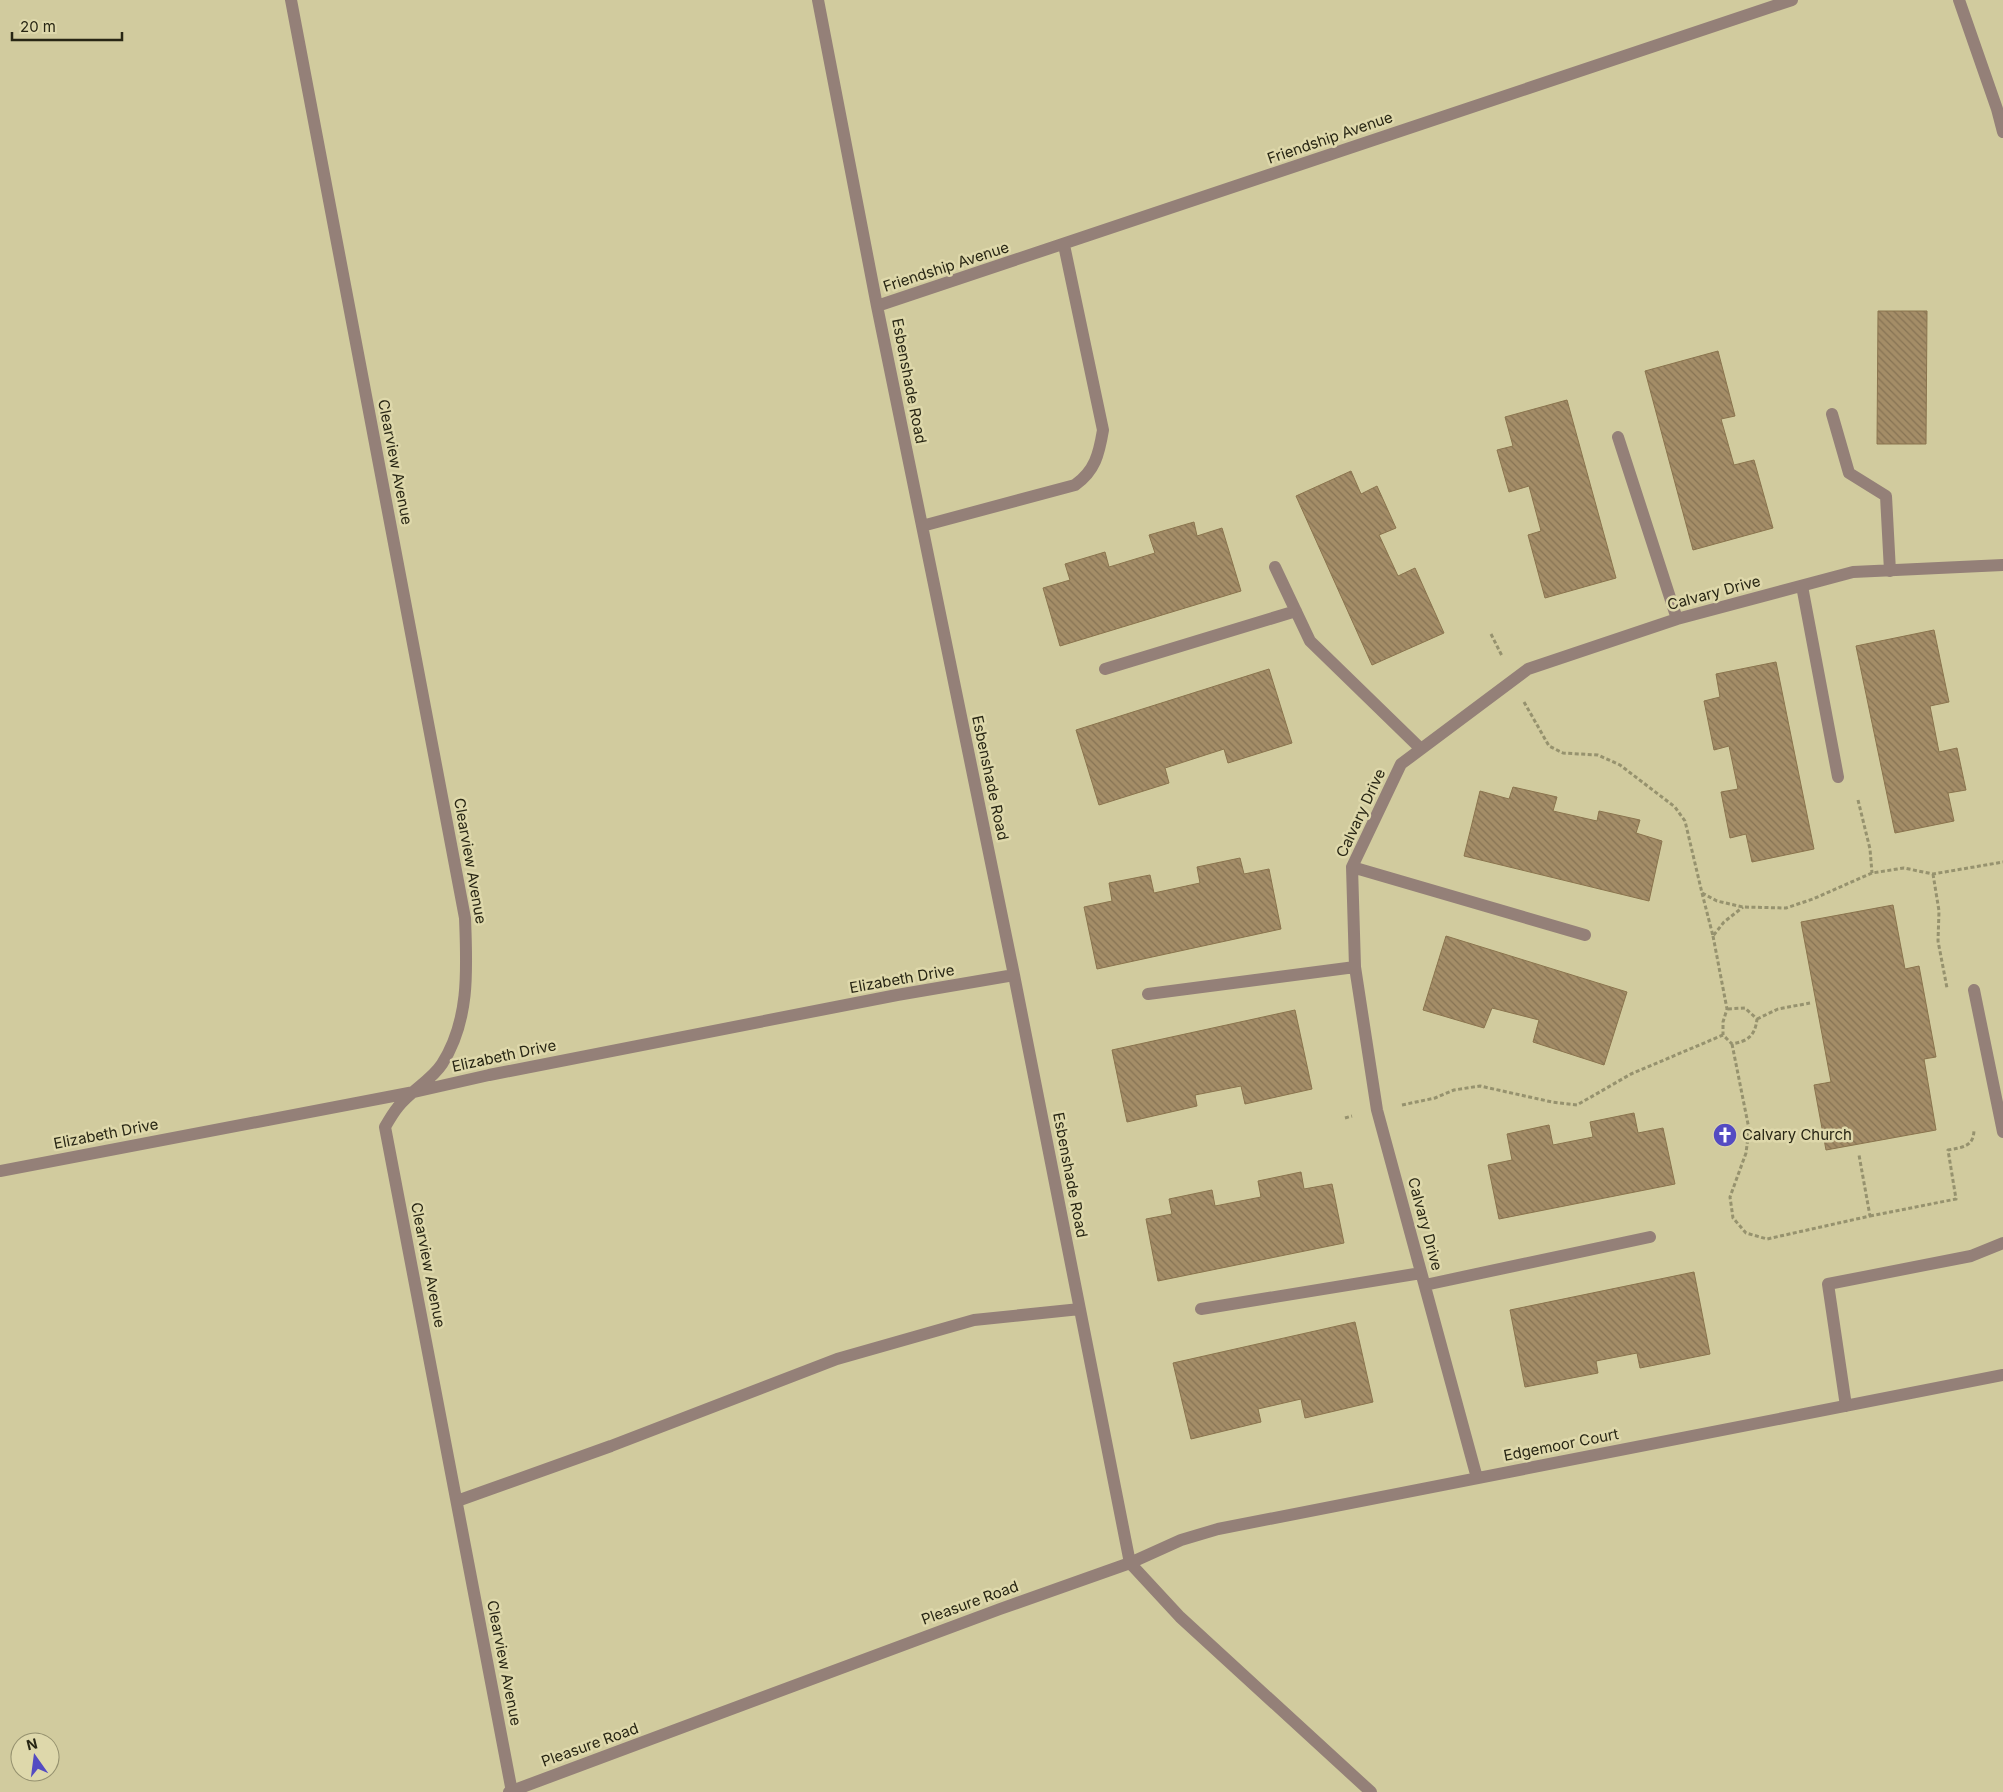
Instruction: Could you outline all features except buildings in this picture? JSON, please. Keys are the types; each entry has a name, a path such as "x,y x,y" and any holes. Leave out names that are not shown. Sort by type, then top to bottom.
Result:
{"street":[{"name":"Clearview Avenue","path":"291,0 465,918 467,961 464,1004 457,1032 441,1065 398,1106 386,1126 511,1792"},
{"name":"Esbenshade Road","path":"818,0 877,306 1014,975 1130,1563"},
{"name":"Friendship Avenue","path":"877,306 1792,0"},
{"path":"1959,0 1997,109 2003,132"},
{"path":"922,526 1075,485 1087,477 1094,464 1100,449 1103,430 1064,245"},
{"path":"1832,414 1849,473 1886,496 1890,570"},
{"path":"1618,437 1677,619"},
{"name":"Calvary Drive","path":"1477,1478 1377,1110 1354,966 1352,867 1402,764 1528,668 1677,619 1853,572 2003,565"},
{"path":"1275,567 1310,641 1421,749"},
{"path":"1802,586 1838,778"},
{"path":"1105,668 1296,611"},
{"path":"1352,867 1586,935"},
{"path":"1148,994 1354,966"},
{"name":"Elizabeth Drive","path":"0,1171 414,1092 489,1075 897,995 1014,975"},
{"path":"1974,990 1999,1089 2003,1132"},
{"path":"1425,1285 1650,1237"},
{"path":"1846,1406 1828,1284 1971,1256 2003,1244"},
{"path":"1201,1309 1421,1272"},
{"path":"456,1500 611,1446 837,1359 974,1320 1080,1309"},
{"name":"Edgemoor Court","path":"1130,1563 1181,1540 1218,1529 2003,1375"},
{"path":"1130,1563 1180,1617 1371,1792"},
{"name":"Pleasure Road","path":"511,1792 990,1613 1130,1563"}],"path":[{"path":"1491,634 1513,680 1549,746 1563,753 1598,755 1606,758 1620,766 1675,807 1685,821 1714,936 1727,1009 1723,1022 1723,1035 1732,1044 1749,1129 1746,1153 1730,1197 1732,1218 1746,1233 1767,1239 1956,1199 1948,1150 1967,1147 1972,1141 1975,1131 1973,1122"},
{"path":"1858,800 1870,849 1872,873"},
{"path":"1702,892 1717,901 1743,907 1786,908 1813,899 1872,873 1904,868 1933,874 2003,862"},
{"path":"1933,874 1939,910 1938,941 1947,988"},
{"path":"1714,936 1724,922 1743,907"},
{"path":"1757,1019 1778,1008 1810,1003"},
{"path":"1727,1009 1745,1008 1757,1019"},
{"path":"1732,1044 1747,1041 1756,1030 1757,1019"},
{"path":"1345,1118 1435,1098 1454,1090 1480,1086 1552,1102 1577,1105 1631,1074 1723,1035"},
{"path":"1859,1155 1870,1216"}],"place":[{"name":"Calvary Church","path":"1725,1135"}]}
